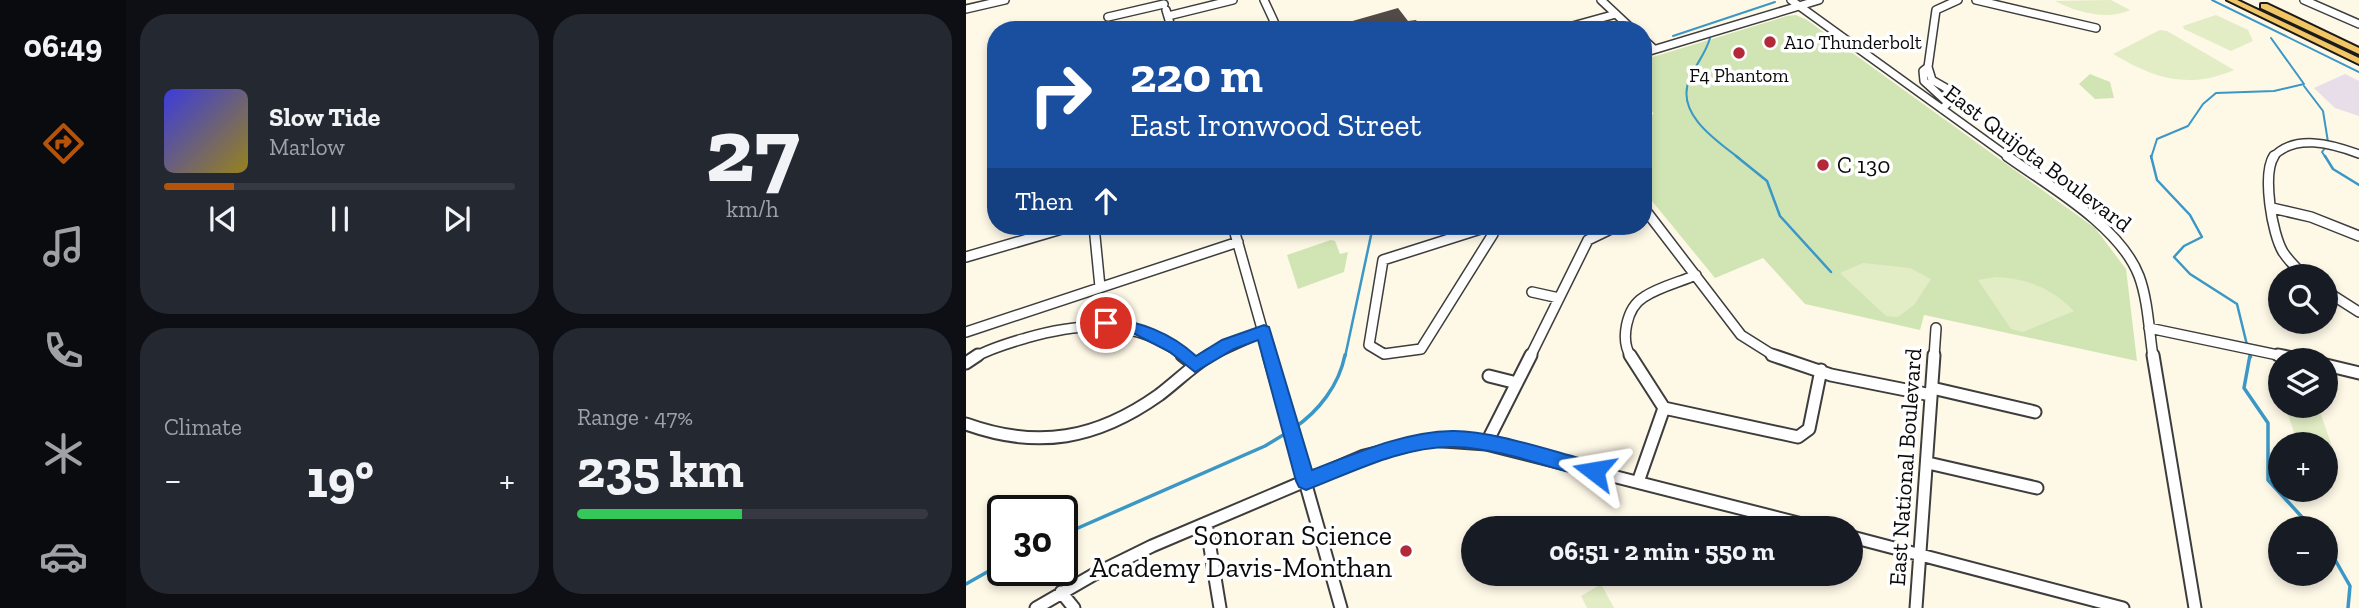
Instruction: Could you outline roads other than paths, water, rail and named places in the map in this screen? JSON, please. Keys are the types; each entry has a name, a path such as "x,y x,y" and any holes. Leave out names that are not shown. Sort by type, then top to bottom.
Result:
{"main road":[{"path":"2231,0 2359,61"},
{"path":"2251,0 2359,51"}],"street":[{"path":"966,9 1005,0"},
{"path":"1168,16 1233,0"},
{"path":"1264,0 1274,21"},
{"path":"1601,0 1623,21"},
{"path":"1654,49 1778,12 1795,3 1821,0"},
{"path":"1820,21 1815,12 1821,0"},
{"path":"1946,106 1950,95 1932,80 1928,67 1936,10 1958,0"},
{"path":"1976,0 2096,28"},
{"path":"2304,0 2359,24"},
{"path":"1108,17 1163,2 1169,21"},
{"name":"East Quijota Boulevard","path":"1795,3 1946,106 2115,238 2132,257 2140,278 2150,328 2195,608"},
{"path":"1778,12 1799,14 1820,21"},
{"path":"1588,21 1615,13"},
{"path":"2292,264 2274,234 2268,172 2274,156 2292,144 2325,142 2359,154"},
{"path":"2272,208 2311,217 2359,236"},
{"path":"1652,221 1752,345 1781,361 2035,412"},
{"path":"966,257 1041,235"},
{"path":"1095,235 1100,287"},
{"path":"1236,235 1342,608"},
{"path":"1463,235 1383,260 1369,345 1384,354 1421,349 1492,235"},
{"path":"1486,443 1588,240 1595,235"},
{"path":"966,332 1238,242"},
{"path":"1696,275 1643,297 1636,305 1624,333 1626,349 1664,408 1798,437 1810,429 1821,370"},
{"path":"1532,292 1559,298"},
{"path":"2338,299 2359,312"},
{"path":"966,363 999,346 1057,328 1106,323 1138,328 1176,347 1195,365"},
{"name":"East National Boulevard","path":"1916,608 1936,328"},
{"path":"2150,328 2268,353"},
{"path":"966,424 1014,440 1033,441 1083,432 1136,409 1228,344 1264,331"},
{"path":"2338,368 2359,373"},
{"path":"1489,376 1517,383"},
{"path":"1638,482 1664,408"},
{"path":"1036,608 1108,566 1206,523 1371,454 1423,441 1453,439 1486,443 1771,516"},
{"path":"1928,463 2037,488"},
{"path":"1206,523 1220,608"},
{"path":"1863,540 2123,608"},
{"path":"1061,592 1073,608"}],"waterway":[{"path":"2212,0 2359,72"},
{"path":"1673,36 1775,2"},
{"path":"1710,38 1690,78 1688,102 1692,114 1709,134 1739,158"},
{"path":"2151,157 2157,139 2188,126 2203,104 2216,93 2274,91 2304,84 2271,38"},
{"path":"2304,86 2323,111 2328,142"},
{"path":"2325,148 2322,152 2326,158"},
{"path":"1736,156 1767,181 1780,216 1831,272"},
{"path":"2325,156 2333,169 2359,185"},
{"path":"2151,157 2157,180 2190,215 2202,237 2184,246 2174,257 2190,274 2237,304 2247,345"},
{"path":"1345,357 1371,235"},
{"path":"2249,351 2251,357"},
{"path":"1294,428 1312,414 1327,396 1338,377 1345,355"},
{"path":"2250,355 2244,388 2268,423 2268,480 2301,516"},
{"path":"1078,528 1265,446 1288,432"},
{"path":"2338,565 2350,586 2348,608"},
{"path":"966,584 987,572"}],"place":[{"name":"A10 Thunderbolt","path":"1770,42"},
{"name":"F4 Phantom","path":"1739,53"},
{"name":"C 130","path":"1823,165"},
{"name":"Sonoran Science Academy Davis-Monthan","path":"1406,551"}]}
